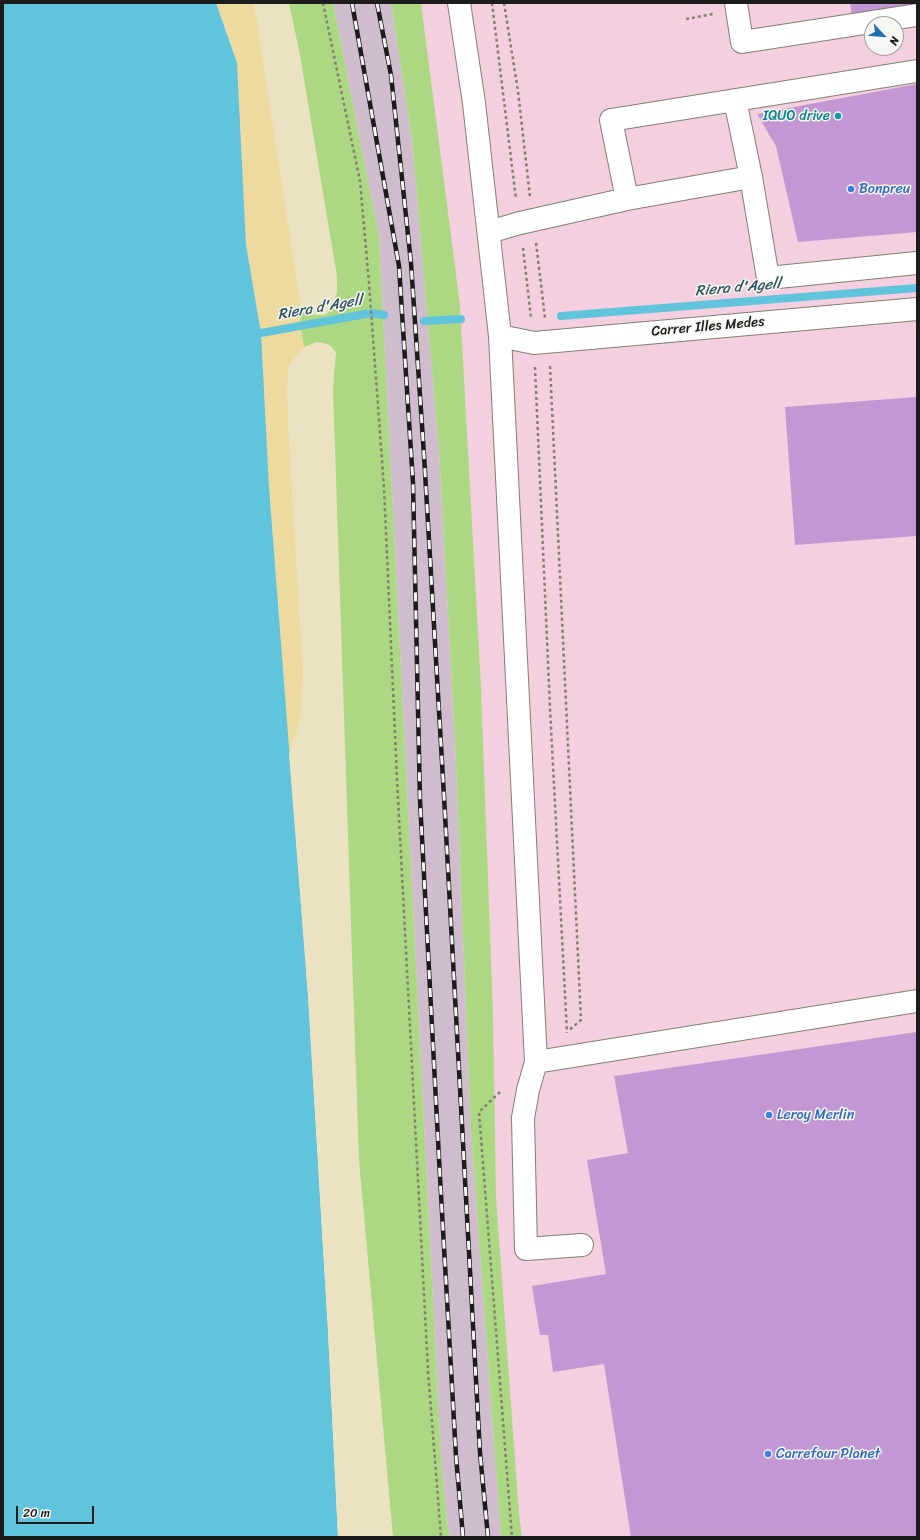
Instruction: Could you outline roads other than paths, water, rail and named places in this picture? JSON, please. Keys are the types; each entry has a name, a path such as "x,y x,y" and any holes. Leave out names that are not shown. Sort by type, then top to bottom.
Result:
{"street":[{"path":"459,3 474,103 500,336 536,1062 522,1118 526,1250 582,1245"},
{"path":"736,3 742,42 917,15"},
{"path":"627,198 610,120 917,71"},
{"path":"735,100 752,177 768,278 917,263"},
{"path":"489,232 526,221 627,198 752,177"},
{"name":"Carrer Illes Medes","path":"500,336 541,342 917,309"},
{"path":"536,1062 917,1001"}],"water":[{"path":"3,3 216,3 237,63 246,245 261,333 269,487 308,995 328,1331 338,1537 3,1537"}],"waterway":[{"name":"Riera d'Agell","path":"561,316 917,288"},
{"name":"Riera d'Agell","path":"261,333 371,313 384,315"},
{"name":"Riera d'Agell","path":"424,321 461,319"}],"railway":[{"path":"352,3 399,266 413,483 420,800 456,1456 463,1537"},
{"path":"377,3 391,75 411,263 444,796 480,1453 488,1537"}],"place":[{"name":"IQUO drive","path":"838,116"},
{"name":"Bonpreu","path":"851,189"},
{"name":"Leroy Merlin","path":"769,1115"},
{"name":"Carrefour Planet","path":"768,1454"}]}
